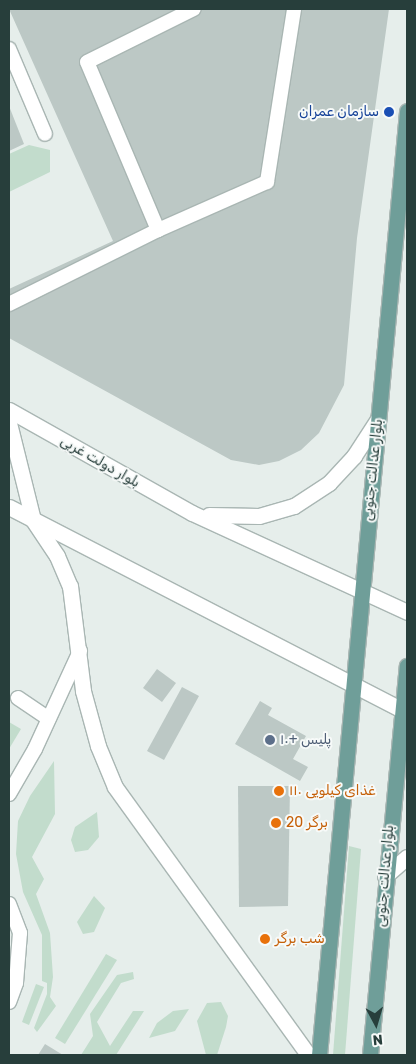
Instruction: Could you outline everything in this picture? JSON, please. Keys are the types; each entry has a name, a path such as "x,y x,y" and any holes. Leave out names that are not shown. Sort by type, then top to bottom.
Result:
{"main road":[{"name":"بلوار عدالت جنوبی","path":"319,1055 338,828 407,111"},
{"name":"بلوار دولت غربی","path":"9,410 192,513 407,612"},
{"path":"192,513 228,518 259,516 294,506 329,483 354,456 378,420"},
{"path":"9,423 33,520 57,556 70,586 84,691 98,746 115,787 308,1055"},
{"path":"9,507 405,711"},
{"name":"بلوار عدالت جنوبی","path":"370,1055 385,876 405,711 407,666"},
{"path":"385,876 407,857"}],"lane":[{"path":"158,230 87,62 194,9"},
{"path":"9,304 158,230 267,182 294,9"},
{"path":"9,49 45,134"},
{"path":"9,794 49,720 80,650"},
{"path":"18,698 49,720"},
{"path":"9,904 20,933 16,983 9,1002"}],"green space":[{"path":"29,145 50,150 50,172 9,192 9,154"},
{"path":"9,722 21,729 9,749"},
{"path":"54,761 55,814 32,857 44,879 36,894 50,933 53,977 50,997 56,1006 37,1032 34,1028 47,994 47,983 42,981 42,935 23,892 16,854 18,821 30,796"},
{"path":"97,812 99,837 88,850 75,852 71,840 75,827"},
{"path":"349,846 361,849 345,1055 333,1055"},
{"path":"94,896 105,908 94,932 83,934 77,922"},
{"path":"106,954 117,960 65,1044 55,1038"},
{"path":"133,972 134,979 121,983 97,1022 110,1046 133,1011 144,1011 116,1055 81,1055 93,1036 90,1014 117,975"},
{"path":"36,984 44,987 29,1025 22,1022"},
{"path":"221,1002 228,1016 226,1027 217,1055 206,1055 197,1021 207,1003"},
{"path":"189,1009 175,1031 149,1038 157,1023 173,1011"}],"building":[{"path":"9,9 389,9 357,238 344,385 319,433 301,450 279,461 259,465 231,460 9,338 9,289 113,241"},
{"path":"9,106 24,144 9,151"},
{"path":"157,669 176,683 162,702 143,688"},
{"path":"182,687 199,696 164,760 147,751"},
{"name":"پلیس +۱۰","path":"260,701 272,708 268,715 306,736 293,759 308,767 300,781 235,744"},
{"path":"238,786 290,786 288,906 239,907"},
{"path":"45,1044 63,1055 38,1055"}],"place":[{"name":"سازمان عمران","path":"389,112"},
{"name":"پلیس +۱۰","path":"270,740"},
{"name":"غذای کیلویی ۱۱۰","path":"279,791"},
{"name":"برگر 20","path":"276,823"},
{"name":"شب برگر","path":"265,939"}]}
